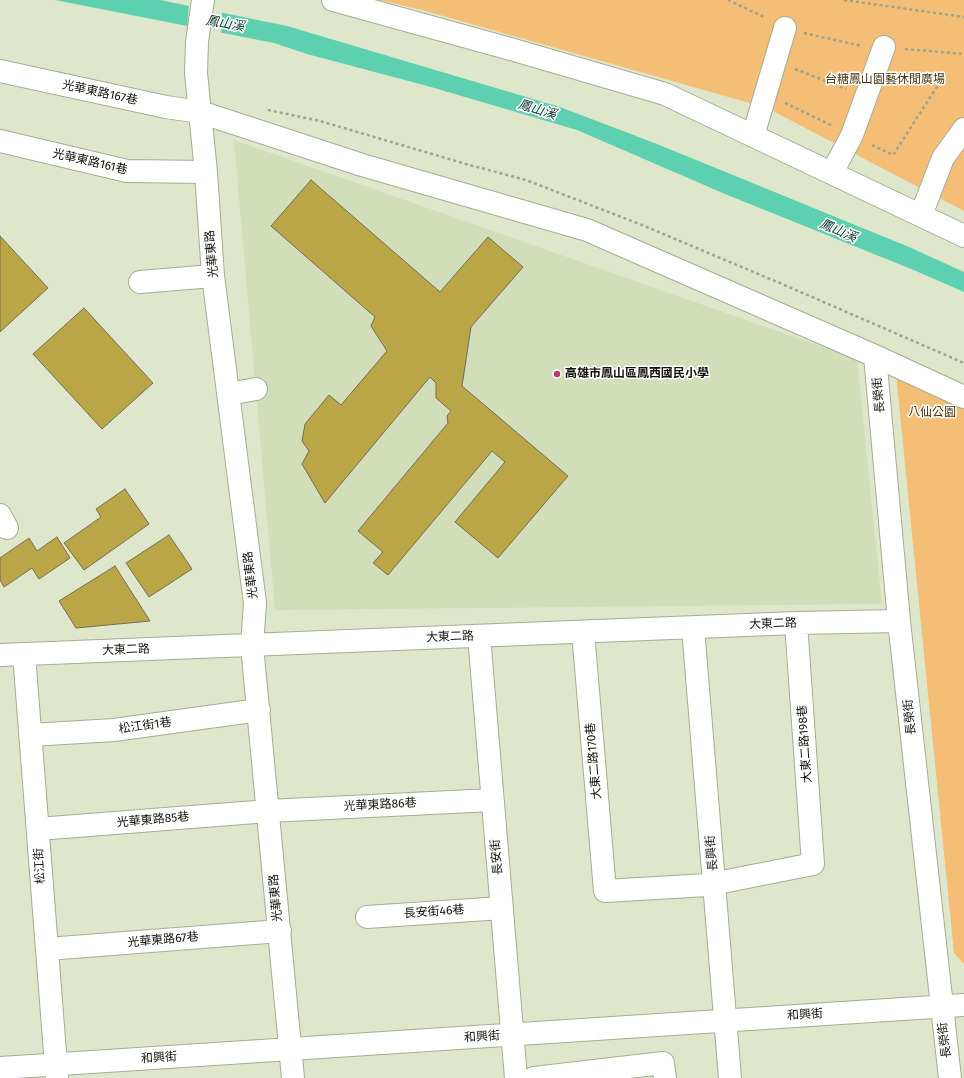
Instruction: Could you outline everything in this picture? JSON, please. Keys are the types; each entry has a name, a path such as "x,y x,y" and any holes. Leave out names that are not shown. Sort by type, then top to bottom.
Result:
{"street":[{"name":"光華東路","path":"203,0 197,42 196,74 206,172 213,276 255,603 252,646 294,1078"},
{"path":"333,0 665,94 964,236"},
{"path":"753,136 785,28"},
{"path":"832,173 852,135 884,48"},
{"name":"光華東路167巷","path":"0,71 166,107 200,112 362,165 587,230 875,356 964,397"},
{"path":"921,215 943,158 964,129"},
{"name":"光華東路161巷","path":"0,141 127,171 206,172"},
{"path":"140,282 213,276"},
{"name":"長榮街","path":"875,356 899,621 950,1078"},
{"path":"228,394 256,389"},
{"name":"大東二路","path":"0,655 899,621"},
{"name":"大東二路198巷","path":"714,884 813,864 796,624"},
{"name":"長興街","path":"694,628 730,1078"},
{"name":"大東二路170巷","path":"582,632 605,891 714,884"},
{"name":"長安街","path":"479,636 516,1078"},
{"name":"松江街","path":"24,654 56,1071"},
{"name":"松江街1巷","path":"30,734 114,730 259,710"},
{"name":"光華東路86巷","path":"268,811 492,800"},
{"name":"光華東路85巷","path":"38,829 268,811"},
{"name":"長安街46巷","path":"367,917 502,908"},
{"name":"光華東路67巷","path":"47,949 280,931"},
{"name":"和興街","path":"0,1068 56,1071 291,1049 964,1005"},
{"path":"534,1078 664,1070"}],"path":[{"path":"728,0 790,30 856,46 964,54"},
{"path":"844,0 964,17"},
{"path":"776,61 866,97"}],"shaded area":[{"name":"高雄市鳳山區鳳西國民小學","path":"234,140 857,359 882,604 275,610"}],"green space":[{"name":"台糖鳳山園藝休閒廣場","path":"379,0 964,0 964,211 767,108 422,10"},
{"name":"八仙公園","path":"895,364 964,390 964,964 954,953"}],"water":[{"name":"鳳山溪","path":"55,0 160,0 287,26 560,107 657,144 909,247 964,272 964,292 916,271 725,194 577,130 431,87 307,54 274,43"}],"pier":[{"path":"189,4 222,11 221,35 187,28"}],"building":[{"path":"311,180 440,292 488,237 523,267 471,327 462,386 568,476 498,558 455,522 505,462 492,451 388,575 373,563 383,552 358,531 448,423 447,416 451,411 436,398 436,383 430,377 325,503 302,464 309,451 302,441 305,424 329,395 341,405 387,351 371,326 375,317 271,226"},
{"path":"0,236 48,288 0,332"},
{"path":"84,308 153,383 102,429 33,354"},
{"path":"125,489 149,524 84,570 64,543 101,517 96,509"},
{"path":"169,535 192,569 149,597 126,563"},
{"path":"57,537 70,558 39,579 32,568 4,587 0,580 0,558 29,538 37,551"},
{"path":"115,566 150,621 76,628 59,601"}],"place":[{"name":"高雄市鳳山區鳳西國民小學","path":"557,374"}]}
